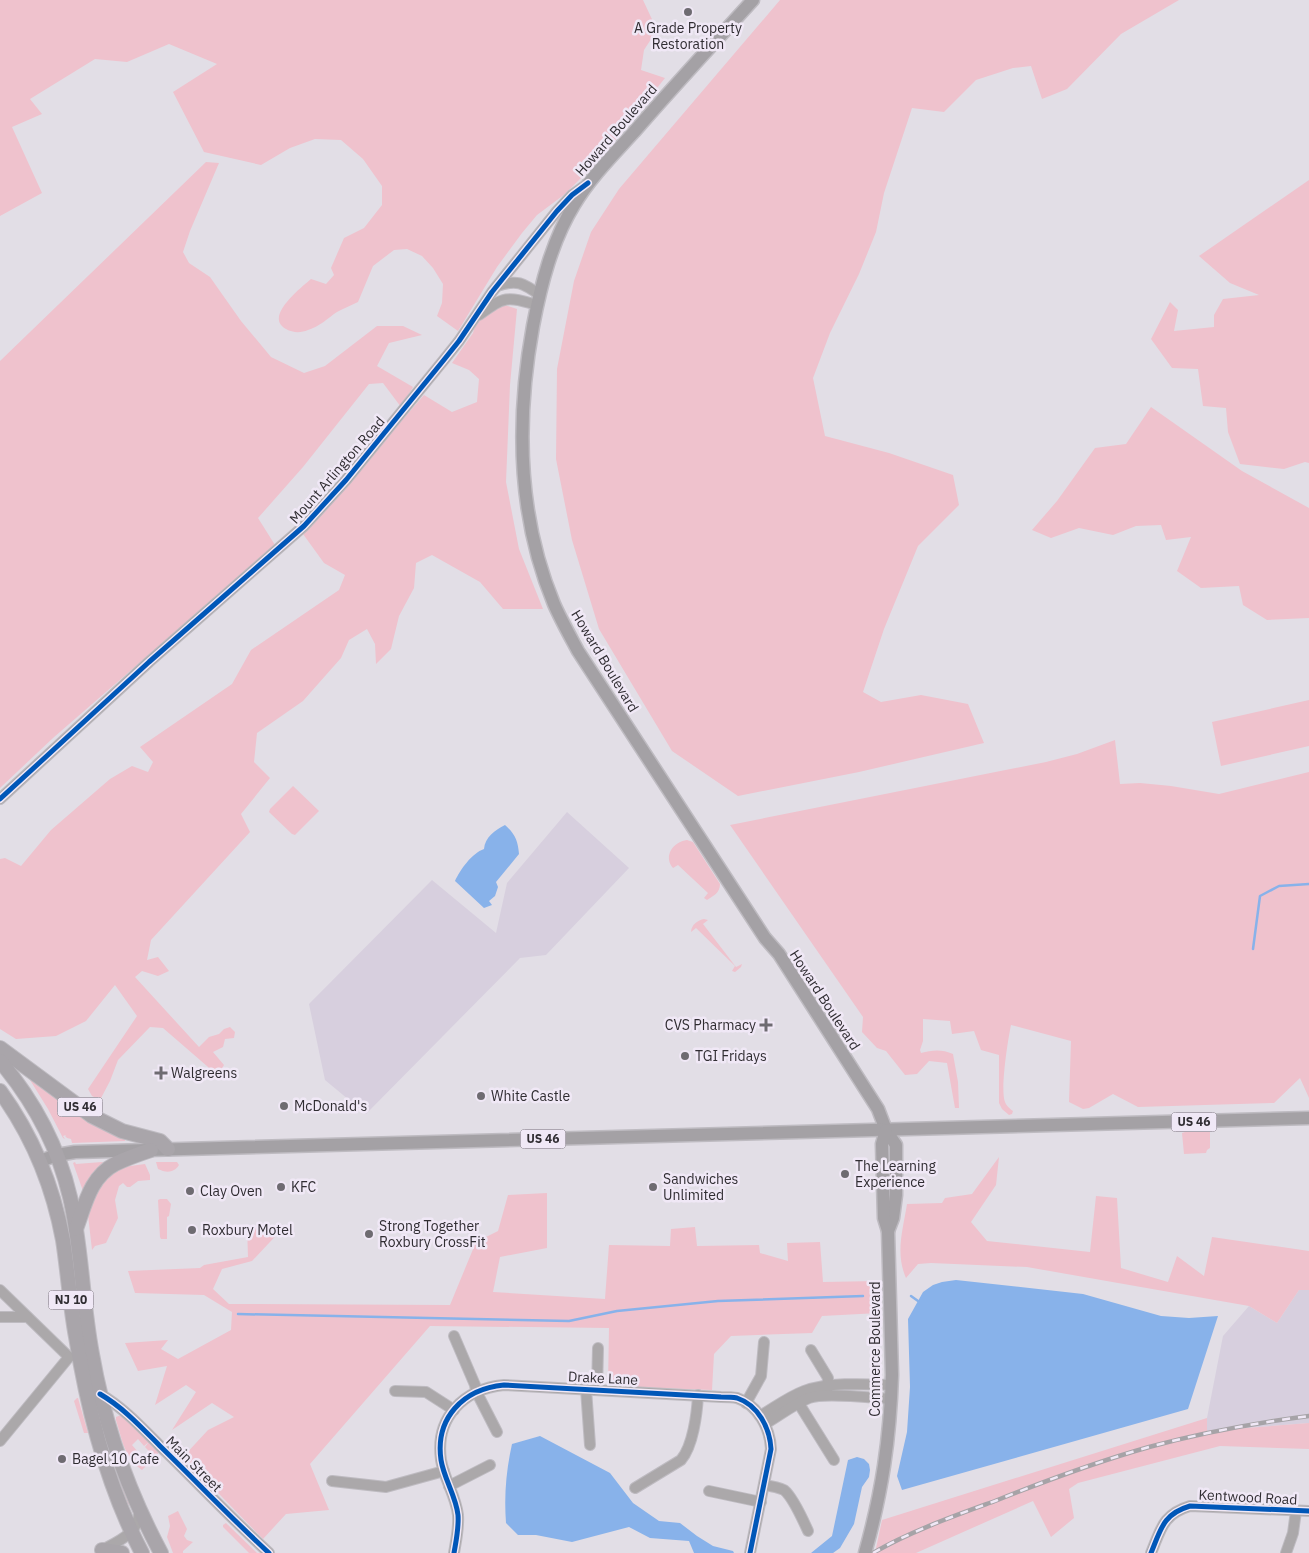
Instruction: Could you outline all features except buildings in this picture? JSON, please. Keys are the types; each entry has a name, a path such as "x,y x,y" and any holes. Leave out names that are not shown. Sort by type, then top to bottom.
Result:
{"highway":[{"name":"US 46","path":"0,1048 92,1116 122,1131 160,1141 168,1150"},
{"name":"NJ 10","path":"0,1060 32,1105 45,1127 57,1155 68,1190 76,1230 87,1326 100,1394 113,1441 138,1505 161,1553"},
{"path":"0,1091 21,1123 40,1161"},
{"path":"76,1230 90,1191 99,1177 116,1164 151,1150"},
{"name":"NJ 10","path":"40,1161 52,1193 59,1220 74,1356 112,1485 142,1553"},
{"path":"132,1532 141,1534 152,1553"},
{"path":"100,1552 122,1553"}],"main road":[{"name":"Howard Boulevard","path":"753,0 588,183 565,222 548,262 538,300 527,360 522,422 526,500 540,564 554,604 578,651 765,938 779,954 878,1109 886,1130"},
{"name":"US 46","path":"40,1161 57,1155 75,1152 1309,1118"},
{"name":"Commerce Boulevard","path":"865,1553 883,1477 892,1385 888,1232 894,1210 897,1176 896,1145 886,1130"}],"street":[{"name":"Mount Arlington Road","path":"0,799 149,662 304,526 346,480 443,361 497,286 557,211 572,195 588,183"},
{"path":"497,286 507,282 525,284 538,300"},
{"name":"Mount Arlington Road","path":"474,319 503,299 538,300"},
{"path":"0,1290 27,1317 74,1356 0,1441"},
{"path":"0,1317 27,1317"},
{"path":"454,1336 476,1391 497,1432"},
{"path":"746,1403 761,1376 764,1342"},
{"path":"590,1445 592,1389 598,1348"},
{"path":"811,1350 826,1374 827,1391"},
{"name":"Drake Lane","path":"454,1553 458,1516 441,1460 442,1436 445,1424 454,1410 463,1399 476,1391 492,1386 504,1385 736,1398 746,1403 762,1420"},
{"path":"750,1553 771,1449 770,1438 762,1420 796,1400 803,1391 827,1391 892,1385"},
{"path":"395,1391 426,1392 454,1410"},
{"path":"827,1391 891,1399"},
{"name":"Main Street","path":"100,1394 114,1402 132,1418 268,1553"},
{"path":"635,1488 686,1455 692,1435 698,1396"},
{"path":"796,1400 834,1460"},
{"path":"449,1486 490,1464"},
{"path":"332,1481 386,1487 444,1471"},
{"path":"764,1485 785,1491 791,1498 808,1531"},
{"path":"709,1491 761,1502"},
{"path":"100,1552 132,1532 139,1520 138,1505"},
{"name":"Kentwood Road","path":"1151,1553 1163,1524 1168,1517 1180,1509 1190,1506 1309,1511"},
{"path":"1286,1553 1293,1533 1296,1511"}],"shaded area":[{"path":"0,0 643,0 657,30 644,50 641,70 665,78 601,158 565,194 537,215 522,233 497,267 458,331 437,316 442,303 443,284 433,268 422,256 407,249 394,250 373,266 358,302 337,312 312,329 294,332 280,324 279,317 286,302 311,279 326,284 334,275 331,268 344,238 364,228 382,205 382,186 363,159 341,140 315,139 290,148 261,165 204,152 173,92 217,64 169,44 127,62 95,59 30,99 42,114 12,127 42,193 0,216"},
{"path":"780,0 1179,0 1121,34 1067,89 1042,99 1031,66 1013,68 976,80 944,112 912,108 884,193 876,232 859,274 830,333 813,378 825,436 889,453 953,475 959,505 918,546 884,629 863,692 881,702 921,695 968,704 984,743 859,772 738,796 672,751 599,629 572,540 556,459 557,369 574,281 591,232 619,189"},
{"path":"206,162 219,163 183,252 189,263 210,277 241,321 271,357 304,373 325,366 377,326 403,326 422,335 389,343 377,366 413,387 401,407 383,383 369,384 303,467 258,518 275,545 53,738 0,788 0,361"},
{"path":"1309,180 1309,463 1305,462 1284,469 1240,464 1228,432 1226,408 1203,406 1198,369 1172,368 1151,339 1170,302 1178,310 1174,331 1214,327 1214,315 1223,299 1259,295 1230,283 1199,256"},
{"path":"502,304 517,309 510,385 506,482 519,549 543,609 503,609 480,582 432,555 416,563 414,588 399,616 391,649 376,664 375,644 367,629 349,640 341,658 303,701 257,733 254,762 270,778 241,814 250,832 151,940 147,960 158,957 169,971 158,976 142,971 135,977 199,1047 209,1037 219,1034 224,1029 230,1027 235,1032 234,1038 225,1039 223,1047 213,1052 224,1065 221,1070 215,1073 163,1028 150,1027 118,1060 100,1100 92,1096 88,1089 137,1016 115,985 86,1021 56,1036 16,1039 0,1029 0,859 5,858 21,866 51,830 110,779 132,766 148,772 153,762 140,747 232,684 251,650 339,590 345,575 324,563 303,534 424,395 452,412 477,402 479,379 469,370 452,363 473,333 476,322"},
{"path":"1151,407 1242,471 1309,508 1309,618 1267,620 1243,605 1239,586 1201,588 1177,571 1191,537 1166,540 1161,525 1136,526 1113,535 1079,528 1051,538 1032,530 1057,501 1095,448 1126,444"},
{"path":"1309,700 1309,746 1221,766 1212,722"},
{"path":"1115,740 1120,784 1140,783 1171,786 1219,794 1309,772 1309,1098 1300,1078 1274,1103 1138,1107 1113,1094 1089,1108 1083,1109 1069,1102 1071,1041 1011,1025 1003,1087 1005,1102 1013,1111 1009,1115 1002,1109 999,1103 999,1055 981,1050 974,1031 952,1034 950,1021 923,1019 921,1053 937,1050 953,1054 958,1082 959,1108 955,1108 947,1063 929,1061 917,1074 905,1075 886,1051 877,1048 862,1032 863,1017 730,825 1046,762 1077,754"},
{"path":"293,786 319,811 295,835 269,812"},
{"path":"567,812 629,868 546,955 520,958 366,1114 325,1080 309,1004 432,880 496,933 507,883"},
{"path":"682,841 693,842 720,884 714,896 707,900 704,898 708,893 678,865 673,868 670,863 669,854 671,850"},
{"path":"704,919 708,920 703,924 736,967 742,964 735,972 732,971 735,966 696,928 691,932 695,923"},
{"path":"34,1079 125,1138 125,1141 72,1143 71,1139 67,1138 66,1135 63,1136 65,1139 63,1138 30,1080"},
{"path":"1210,1132 1210,1148 1206,1153 1184,1154 1182,1133"},
{"path":"999,1157 996,1185 971,1222 987,1241 1090,1252 1096,1196 1117,1198 1121,1268 1168,1282 1177,1256 1204,1276 1212,1237 1309,1251 1309,1290 1299,1290 1277,1323 1249,1306 1027,1267 918,1264 906,1278 900,1250 907,1204 942,1203 945,1198 972,1194"},
{"path":"75,1162 76,1164 102,1162 105,1164 83,1191 73,1163"},
{"path":"156,1162 177,1162 179,1165 175,1170 167,1172 158,1169"},
{"path":"145,1164 150,1180 138,1181 130,1187 123,1183 119,1186 115,1200 118,1218 106,1243 95,1246 92,1250 88,1215 90,1203 104,1178 123,1167"},
{"path":"547,1193 547,1248 500,1257 493,1292 605,1299 609,1245 670,1246 671,1229 695,1227 697,1246 759,1245 760,1253 788,1261 787,1243 820,1242 823,1282 878,1281 879,1313 822,1316 812,1333 731,1336 714,1354 712,1390 608,1386 609,1328 430,1326 310,1464 329,1510 286,1514 263,1539 183,1457 208,1430 234,1417 212,1403 172,1430 196,1392 186,1385 155,1405 167,1366 138,1371 125,1343 168,1340 161,1349 178,1359 231,1330 232,1312 204,1295 135,1293 128,1271 200,1268 204,1265 248,1257 247,1226 285,1226 252,1261 222,1269 213,1289 229,1304 450,1305 476,1242 498,1231 508,1195"},
{"path":"167,1199 171,1204 169,1216 167,1217 167,1239 161,1239 160,1237 158,1200"},
{"path":"1299,1290 1309,1290 1309,1423 1207,1431 1207,1418 1223,1336 1249,1306 1277,1323"},
{"path":"77,1398 88,1433 84,1433 74,1401"},
{"path":"93,1398 97,1398 130,1504 126,1505 118,1486"},
{"path":"121,1415 160,1451 155,1457 145,1447 149,1442 144,1446 138,1439 132,1445 138,1452 134,1455 137,1461 141,1461 149,1456 153,1459 142,1470 133,1463 132,1465 123,1444 116,1420 116,1417"},
{"path":"1207,1418 1207,1431 1309,1423 1309,1449 1220,1446 1078,1483 1069,1489 1074,1518 1051,1537 1033,1501 916,1553 875,1553 882,1520"},
{"path":"178,1511 187,1529 184,1536 187,1540 193,1542 183,1553 173,1553 167,1537 170,1526 168,1516"},
{"path":"226,1523 257,1553 249,1553 223,1527"}],"water":[{"path":"505,825 515,838 519,854 496,882 498,887 495,896 489,901 492,905 484,908 455,881 467,862 484,849 486,841 491,834"},
{"path":"956,1280 1083,1294 1161,1316 1189,1318 1218,1316 1188,1409 902,1490 897,1476 907,1432 910,1387 908,1319 923,1292 933,1285"},
{"path":"540,1436 610,1473 633,1503 659,1521 680,1523 713,1546 733,1551 734,1553 694,1553 689,1541 650,1538 629,1527 572,1542 536,1535 518,1535 506,1523 506,1484 512,1444"},
{"path":"857,1457 864,1459 869,1464 870,1470 869,1477 862,1487 854,1524 840,1548 833,1553 811,1553 832,1536 848,1460"}],"waterway":[{"path":"1253,949 1260,896 1279,886 1309,884"},
{"path":"238,1314 569,1321 617,1311 718,1301 863,1296"},
{"path":"911,1296 918,1301"}],"railway":[{"path":"873,1553 933,1524 1110,1459 1149,1447 1208,1433 1309,1416"}],"cycle path":[{"path":"0,799 149,662 304,526 346,480 443,361 492,292 557,211 572,195 588,183"},
{"path":"454,1553 458,1530 458,1515 441,1460 440,1445 443,1431 447,1419 464,1399 476,1392 504,1385 731,1397 744,1401 757,1412 765,1425 771,1449 750,1553"},
{"path":"100,1394 132,1419 269,1553"},
{"path":"1151,1553 1168,1518 1181,1509 1190,1506 1309,1511"}],"place":[{"name":"A Grade Property Restoration","path":"688,12"},
{"name":"CVS Pharmacy","path":"766,1025"},
{"name":"TGI Fridays","path":"685,1056"},
{"name":"Walgreens","path":"161,1073"},
{"name":"White Castle","path":"481,1096"},
{"name":"McDonald's","path":"284,1106"},
{"name":"The Learning Experience","path":"845,1174"},
{"name":"KFC","path":"281,1187"},
{"name":"Sandwiches Unlimited","path":"653,1187"},
{"name":"Clay Oven","path":"190,1191"},
{"name":"Roxbury Motel","path":"192,1230"},
{"name":"Strong Together Roxbury CrossFit","path":"369,1234"},
{"name":"Bagel 10 Cafe","path":"62,1459"}]}
